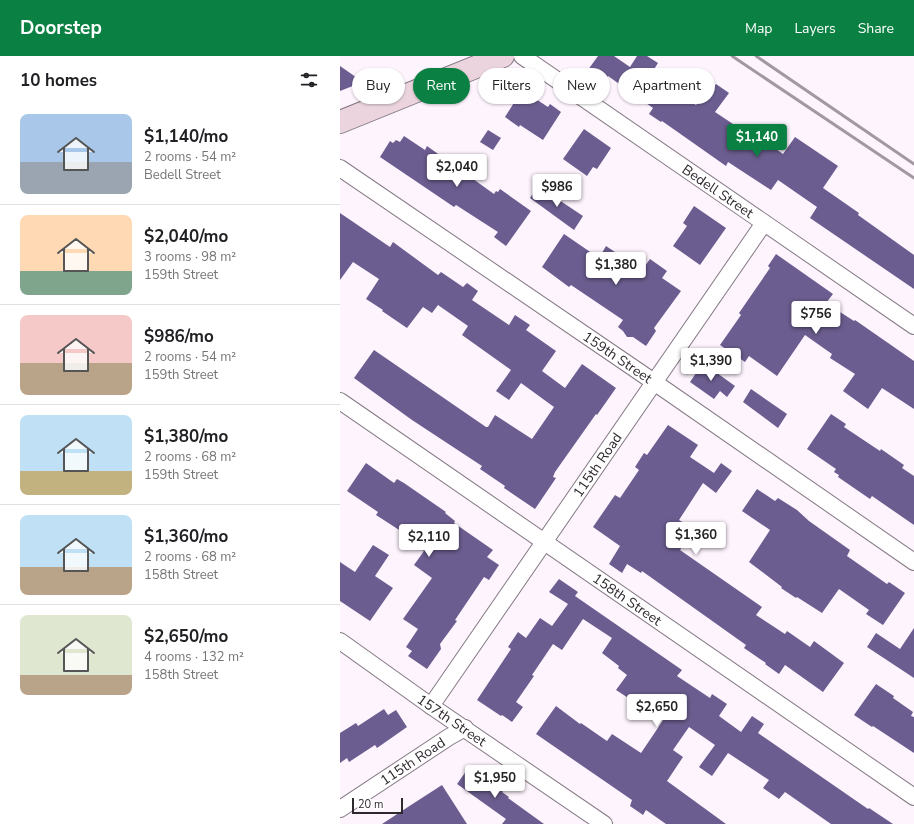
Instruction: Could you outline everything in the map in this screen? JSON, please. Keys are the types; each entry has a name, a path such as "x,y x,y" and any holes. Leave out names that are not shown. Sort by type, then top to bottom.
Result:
{"main road":[{"path":"340,122 503,56"}],"street":[{"name":"Bedell Street","path":"522,56 914,326"},
{"name":"159th Street","path":"340,168 914,562"},
{"name":"115th Road","path":"432,706 764,223"},
{"name":"158th Street","path":"340,401 914,798"},
{"name":"157th Street","path":"340,641 604,824"},
{"name":"115th Road","path":"340,809 465,728"}],"building":[{"path":"598,56 614,56 630,67 637,56 647,56 658,63 655,68 618,68 618,83 610,77 610,68 589,68"},
{"path":"340,66 352,74 352,86 340,91"},
{"path":"716,84 729,93 715,112 757,140 759,137 783,154 795,137 838,166 823,188 859,213 858,215 914,255 914,289 810,218 817,207 778,180 771,190 728,162 726,166 662,121 661,122 649,114 653,108 647,104 715,104"},
{"path":"513,104 543,104 548,107 550,104 561,112 543,140 520,125 519,127 505,117"},
{"path":"584,129 611,148 597,169 593,167 587,176 563,159"},
{"path":"488,130 501,138 493,150 480,142"},
{"path":"404,136 425,150 427,146 494,194 500,189 531,211 506,246 494,237 498,232 456,205 454,207 380,157 390,141 393,143 396,140 400,142"},
{"path":"538,186 583,216 574,230 530,198"},
{"path":"694,206 726,228 700,265 673,246 687,226 683,223"},
{"path":"340,213 390,247 393,242 438,275 441,272 463,287 467,283 478,291 472,300 509,325 515,315 530,325 526,330 556,351 542,371 565,388 582,364 616,388 555,472 553,477 556,478 535,509 504,488 505,486 480,469 482,466 412,420 354,378 374,350 486,427 488,427 495,415 532,439 554,407 521,383 509,400 496,391 511,370 462,335 468,326 438,305 432,313 423,307 407,328 366,299 379,279 353,262 340,280"},
{"path":"564,234 599,258 606,246 642,270 650,259 667,271 662,278 681,291 654,328 656,331 646,346 633,337 627,337 618,327 623,320 571,285 569,287 542,267"},
{"path":"776,254 833,294 826,303 854,321 855,320 914,361 914,409 882,388 868,409 843,391 855,374 830,358 832,354 805,335 777,376 749,356 745,362 720,345 741,315 739,313 770,268 768,266"},
{"path":"703,363 735,386 727,397 720,391 714,399 690,382"},
{"path":"751,389 787,414 778,428 743,402"},
{"path":"831,414 846,424 844,427 880,451 881,449 904,465 902,468 914,476 914,525 872,496 870,499 838,477 839,475 834,472 836,469 807,449"},
{"path":"668,425 698,445 690,457 714,473 721,463 732,471 716,493 703,483 679,520 694,529 680,550 762,607 756,615 785,634 787,631 810,647 814,641 844,663 823,692 785,665 779,674 744,648 746,645 642,571 641,573 627,564 622,573 609,564 620,546 593,527 615,495 620,498 639,470 635,467 644,453 647,455"},
{"path":"366,463 394,483 397,479 404,483 446,512 445,513 455,521 454,523 493,550 487,557 499,565 489,580 484,577 455,620 457,621 440,644 441,649 427,669 408,656 412,651 406,647 418,629 403,619 432,578 414,565 424,551 408,540 410,537 376,515 378,512 347,491"},
{"path":"757,489 775,501 778,498 797,510 809,521 850,550 847,556 887,584 889,582 905,593 883,625 866,614 869,610 839,589 822,613 781,588 782,587 749,562 770,530 742,511"},
{"path":"373,545 389,555 375,576 393,588 370,621 340,601 340,562 355,572"},
{"path":"559,579 578,592 575,596 682,670 677,676 710,698 712,694 727,704 719,716 741,732 752,716 764,724 758,733 868,809 869,808 893,824 831,824 785,792 779,799 763,788 769,780 728,753 712,776 699,767 715,745 689,727 673,750 683,757 667,781 726,824 666,824 646,810 643,815 630,806 632,800 536,734 556,706 580,724 581,723 607,741 612,734 641,753 668,713 645,696 639,705 616,690 627,675 618,668 619,666 602,653 612,638 583,619 562,650 553,644 516,702 523,707 512,722 477,700 511,649 508,647 518,632 526,638 540,618 552,626 568,604 549,592"},
{"path":"914,628 914,678 867,647 876,633 900,649"},
{"path":"876,684 894,696 893,698 913,712 911,716 914,717 914,753 854,715"},
{"path":"384,709 388,715 396,710 407,727 377,748 375,745 349,762 347,758 340,763 340,733 356,723 358,726"},
{"path":"469,767 503,791 502,792 509,797 508,798 544,824 502,824 506,819 457,784"},
{"path":"442,785 467,824 382,824 411,805"}],"railway":[{"path":"732,56 914,178"},
{"path":"756,56 914,164"}]}
